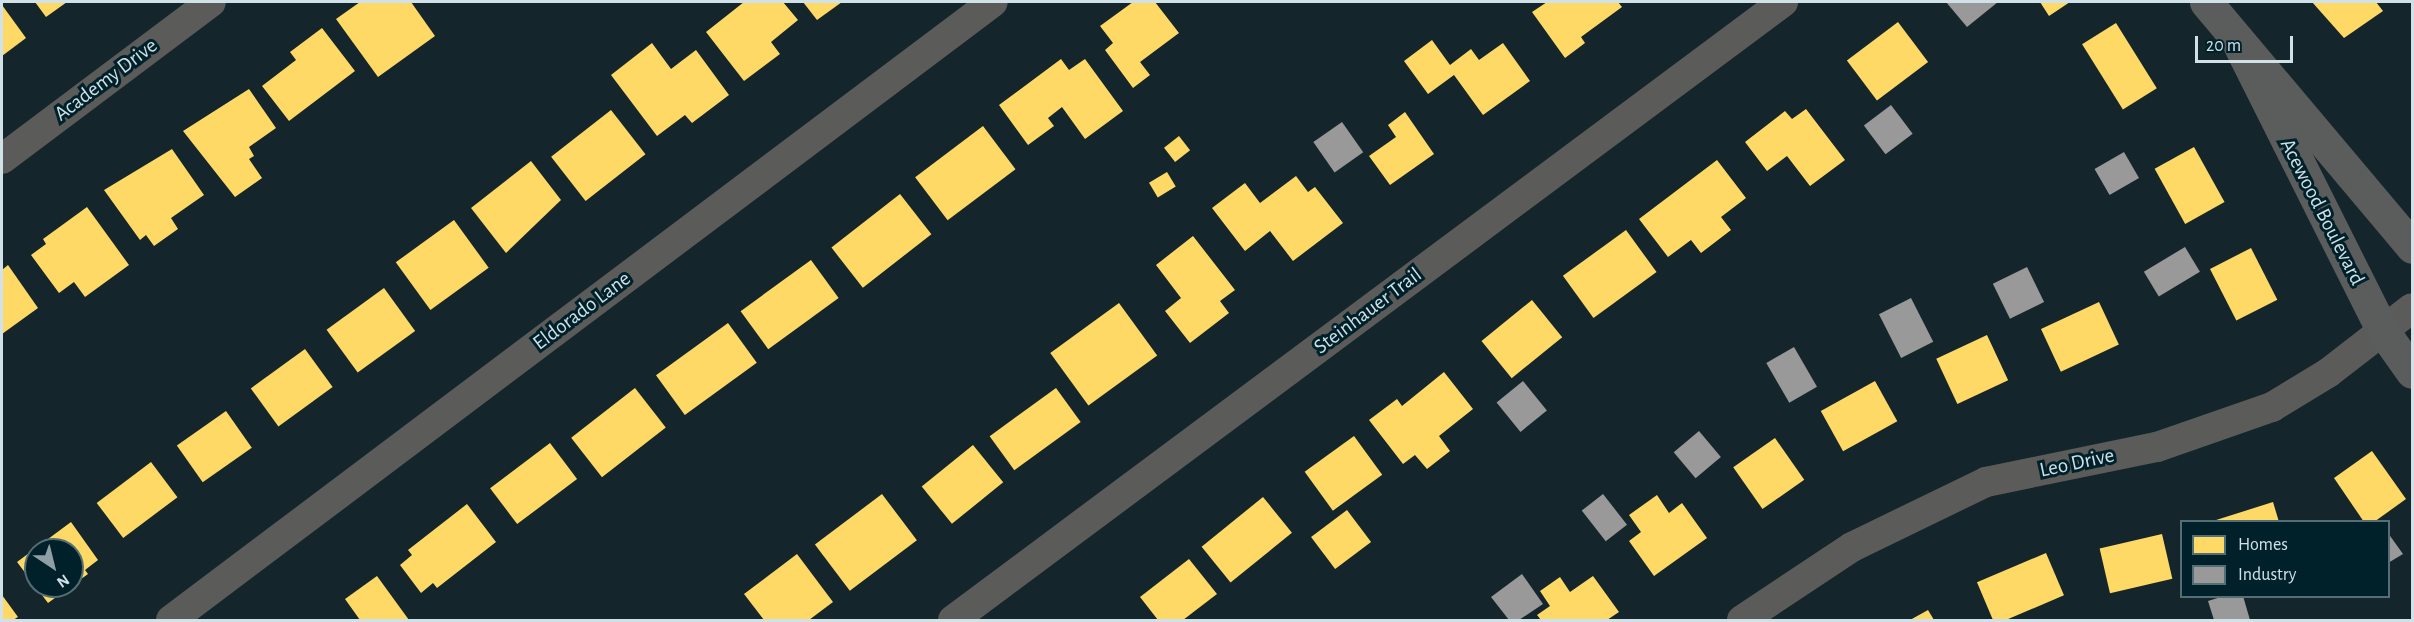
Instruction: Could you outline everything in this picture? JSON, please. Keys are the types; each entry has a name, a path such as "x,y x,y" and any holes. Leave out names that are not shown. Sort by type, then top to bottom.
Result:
{"street":[{"name":"Academy Drive","path":"2,159 211,2"},
{"name":"Eldorado Lane","path":"171,621 993,2"},
{"name":"Steinhauer Trail","path":"953,621 1783,2"},
{"name":"Acewood Boulevard","path":"2206,2 2240,46 2412,247"},
{"name":"Acewood Boulevard","path":"2240,46 2383,331 2412,372"},
{"name":"Leo Drive","path":"1742,621 1852,547 1961,492 2220,427 2272,407 2383,331 2412,308"}],"building: Homes":[{"path":"35,2 67,2 46,17"},
{"path":"360,2 411,2 435,36 378,77 336,19"},
{"path":"744,2 783,2 798,20 771,42 780,54 744,81 706,32"},
{"path":"803,2 842,2 817,20"},
{"path":"1133,2 1155,2 1179,33 1140,62 1150,75 1133,88 1105,50 1113,43 1100,26"},
{"path":"1547,2 1618,2 1622,7 1581,37 1585,43 1565,58 1532,12"},
{"path":"2040,2 2070,2 2049,16"},
{"path":"2312,2 2376,2 2383,11 2344,38"},
{"path":"2,5 26,38 2,56"},
{"path":"1898,22 1928,62 1877,100 1847,61"},
{"path":"2116,23 2157,88 2123,109 2082,44"},
{"path":"322,28 355,71 289,121 262,86 296,60 290,52"},
{"path":"1432,40 1450,65 1471,49 1479,60 1503,43 1530,81 1483,115 1454,75 1428,94 1404,61"},
{"path":"652,43 671,69 696,50 729,95 692,123 685,115 657,136 611,75"},
{"path":"1061,59 1069,70 1085,59 1123,111 1085,139 1062,107 1048,118 1054,126 1028,145 999,105"},
{"path":"249,89 276,128 249,147 254,156 249,159 262,178 235,197 183,131"},
{"path":"1806,109 1845,160 1810,186 1787,156 1767,171 1745,142 1785,111 1792,119"},
{"path":"611,110 645,154 586,201 551,157"},
{"path":"1405,112 1434,154 1390,185 1369,156 1396,137 1388,125"},
{"path":"983,126 1015,169 948,220 915,177"},
{"path":"1179,136 1190,150 1175,162 1164,148"},
{"path":"2194,147 2225,202 2185,224 2155,169"},
{"path":"172,149 204,195 171,218 178,229 154,246 146,235 140,240 104,190"},
{"path":"1717,160 1746,198 1721,217 1731,230 1701,253 1691,240 1668,257 1639,219"},
{"path":"531,161 561,200 506,253 471,208"},
{"path":"1167,172 1176,187 1158,197 1149,183"},
{"path":"1296,176 1308,192 1315,187 1343,223 1293,261 1270,231 1245,251 1212,208 1245,183 1260,203"},
{"path":"900,194 931,234 863,288 831,248"},
{"path":"87,207 129,265 85,297 74,282 59,293 31,255 46,244 43,239"},
{"path":"454,220 489,268 430,310 396,262"},
{"path":"1626,230 1657,272 1593,318 1563,276"},
{"path":"1193,236 1235,290 1220,301 1229,313 1190,343 1165,311 1181,298 1156,265"},
{"path":"2251,248 2277,300 2236,321 2210,269"},
{"path":"811,260 839,298 768,349 741,311"},
{"path":"8,265 38,308 2,334 2,270"},
{"path":"384,288 415,331 358,373 327,330"},
{"path":"1532,300 1562,337 1512,378 1481,341"},
{"path":"2099,302 2119,345 2061,372 2041,329"},
{"path":"1119,303 1157,356 1088,406 1050,353"},
{"path":"728,323 757,363 685,415 656,375"},
{"path":"1987,335 2008,380 1957,404 1936,359"},
{"path":"305,349 333,387 278,426 251,388"},
{"path":"1444,372 1473,409 1439,436 1450,451 1427,469 1415,455 1403,464 1369,420 1397,399 1402,406"},
{"path":"1875,381 1897,421 1843,451 1821,411"},
{"path":"635,388 666,427 602,477 571,438"},
{"path":"1056,388 1081,422 1014,470 990,436"},
{"path":"226,411 252,448 203,482 177,445"},
{"path":"1354,436 1382,475 1333,511 1305,472"},
{"path":"1775,438 1804,480 1762,509 1733,467"},
{"path":"550,443 577,479 517,524 490,488"},
{"path":"973,445 1003,482 952,524 922,487"},
{"path":"2372,451 2406,499 2377,520 2363,520 2334,478"},
{"path":"151,462 177,497 123,538 97,503"},
{"path":"882,494 917,540 850,591 815,545"},
{"path":"1657,495 1669,513 1682,503 1707,538 1654,576 1629,541 1641,532 1629,515"},
{"path":"1263,497 1292,533 1231,582 1202,547"},
{"path":"2273,502 2278,520 2216,520"},
{"path":"467,504 496,542 437,588 433,583 421,593 400,565 412,555 408,550"},
{"path":"1347,510 1371,542 1335,569 1311,537"},
{"path":"71,522 82,538 49,538"},
{"path":"2162,534 2172,579 2110,593 2100,548"},
{"path":"84,540 98,560 85,570 88,574 84,577"},
{"path":"2046,553 2064,595 2006,620 1993,620 1977,582"},
{"path":"797,554 833,602 809,620 764,620 744,594"},
{"path":"24,557 24,571 17,562"},
{"path":"1189,559 1217,594 1183,620 1158,620 1140,597"},
{"path":"377,576 409,620 360,620 345,599"},
{"path":"1593,576 1619,612 1607,620 1541,620 1537,615 1550,606 1540,591 1560,577 1570,592"},
{"path":"2,595 18,617 13,620 2,620"},
{"path":"44,598 55,598 48,603"},
{"path":"1928,610 1934,620 1910,620"}],"building: Industry":[{"path":"1946,2 1998,2 1967,27"},
{"path":"1891,105 1913,134 1886,154 1864,125"},
{"path":"1342,122 1363,152 1335,172 1313,142"},
{"path":"2124,152 2139,178 2110,195 2095,169"},
{"path":"2185,247 2200,272 2159,297 2144,272"},
{"path":"2027,267 2044,302 2010,319 1993,284"},
{"path":"1911,298 1933,342 1901,358 1879,314"},
{"path":"1794,347 1817,387 1789,403 1766,363"},
{"path":"1523,381 1547,411 1520,432 1497,402"},
{"path":"1699,431 1721,457 1696,478 1674,452"},
{"path":"1603,494 1627,525 1606,541 1582,511"},
{"path":"2390,536 2403,554 2390,562"},
{"path":"1522,574 1543,604 1519,620 1509,620 1491,597"},
{"path":"2218,598 2244,598 2250,620 2214,620 2208,601"}]}
